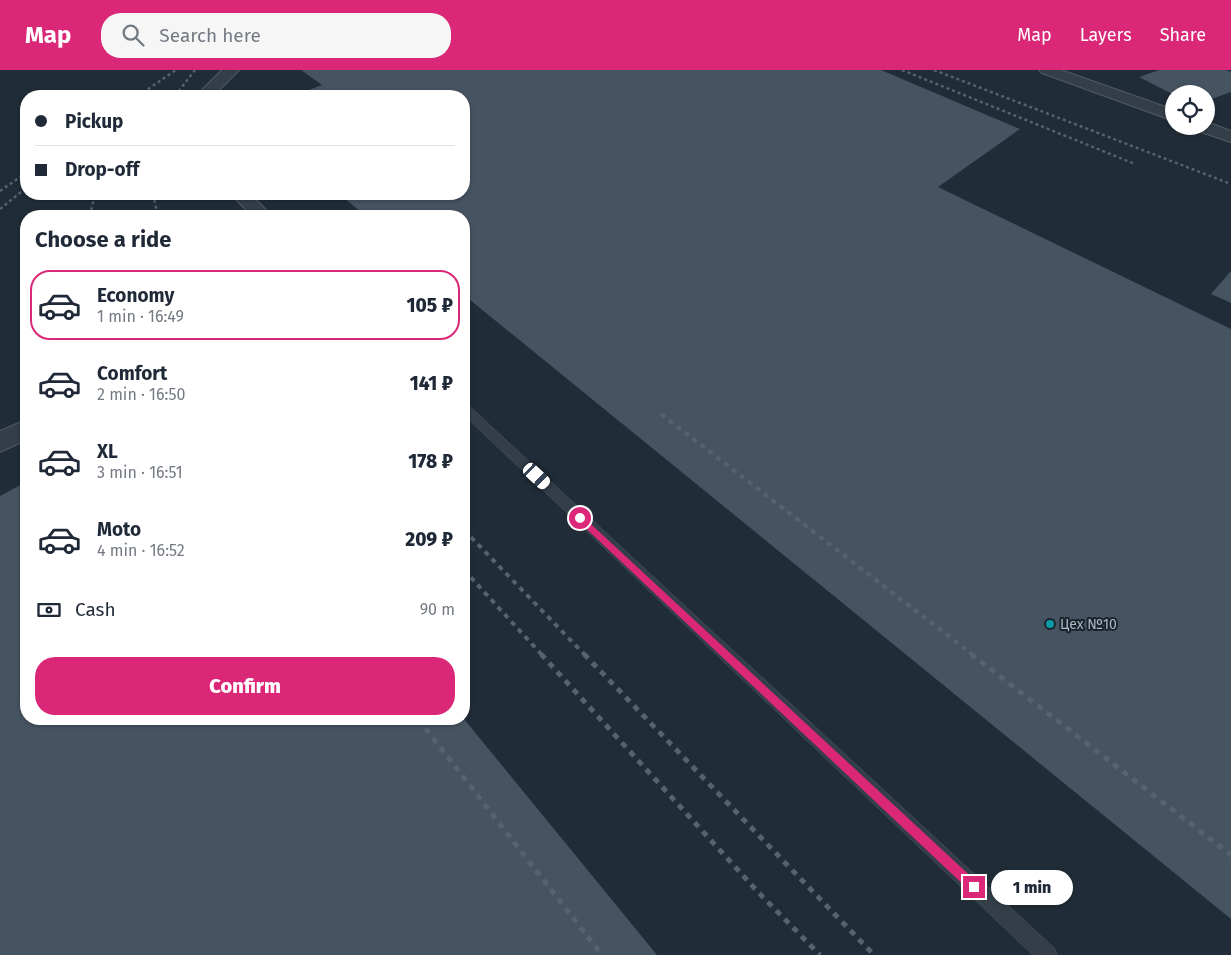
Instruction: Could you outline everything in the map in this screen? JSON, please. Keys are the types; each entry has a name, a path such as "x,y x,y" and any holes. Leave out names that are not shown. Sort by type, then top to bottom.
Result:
{"street":[{"path":"210,90 230,70"},
{"path":"1048,70 1165,113"},
{"path":"1215,131 1231,137"},
{"path":"246,200 257,210"},
{"path":"0,442 20,432"}],"lane":[{"path":"470,414 1047,955"}],"building":[{"name":"Цех №10","path":"301,70 881,70 1020,129 938,187 1231,329 1231,919 470,300 470,210 359,210 346,200 470,200 470,90 308,90 322,85"},
{"path":"1159,70 1226,70 1231,72 1231,92 1215,98 1215,85 1165,85 1165,90 1139,77"},
{"path":"1231,271 1231,303 1211,294"},
{"path":"20,485 20,725 469,725 657,955 0,955 0,496"}],"railway":[{"path":"147,90 176,70"},
{"path":"180,90 195,70"},
{"path":"902,70 1135,164"},
{"path":"934,70 1231,184"},
{"path":"0,191 20,177"},
{"path":"0,209 20,193"},
{"path":"91,210 94,200"},
{"path":"154,200 157,210"},
{"path":"663,416 661,414 973,655"},
{"path":"470,536 585,655"},
{"path":"470,577 542,655"},
{"path":"541,654 758,892 820,955"},
{"path":"584,654 874,955"},
{"path":"971,654 1231,855"},
{"path":"423,725 602,955"}],"place":[{"name":"Цех №10","path":"1050,624"}],"route":[{"path":"580,518 974,887"}]}
